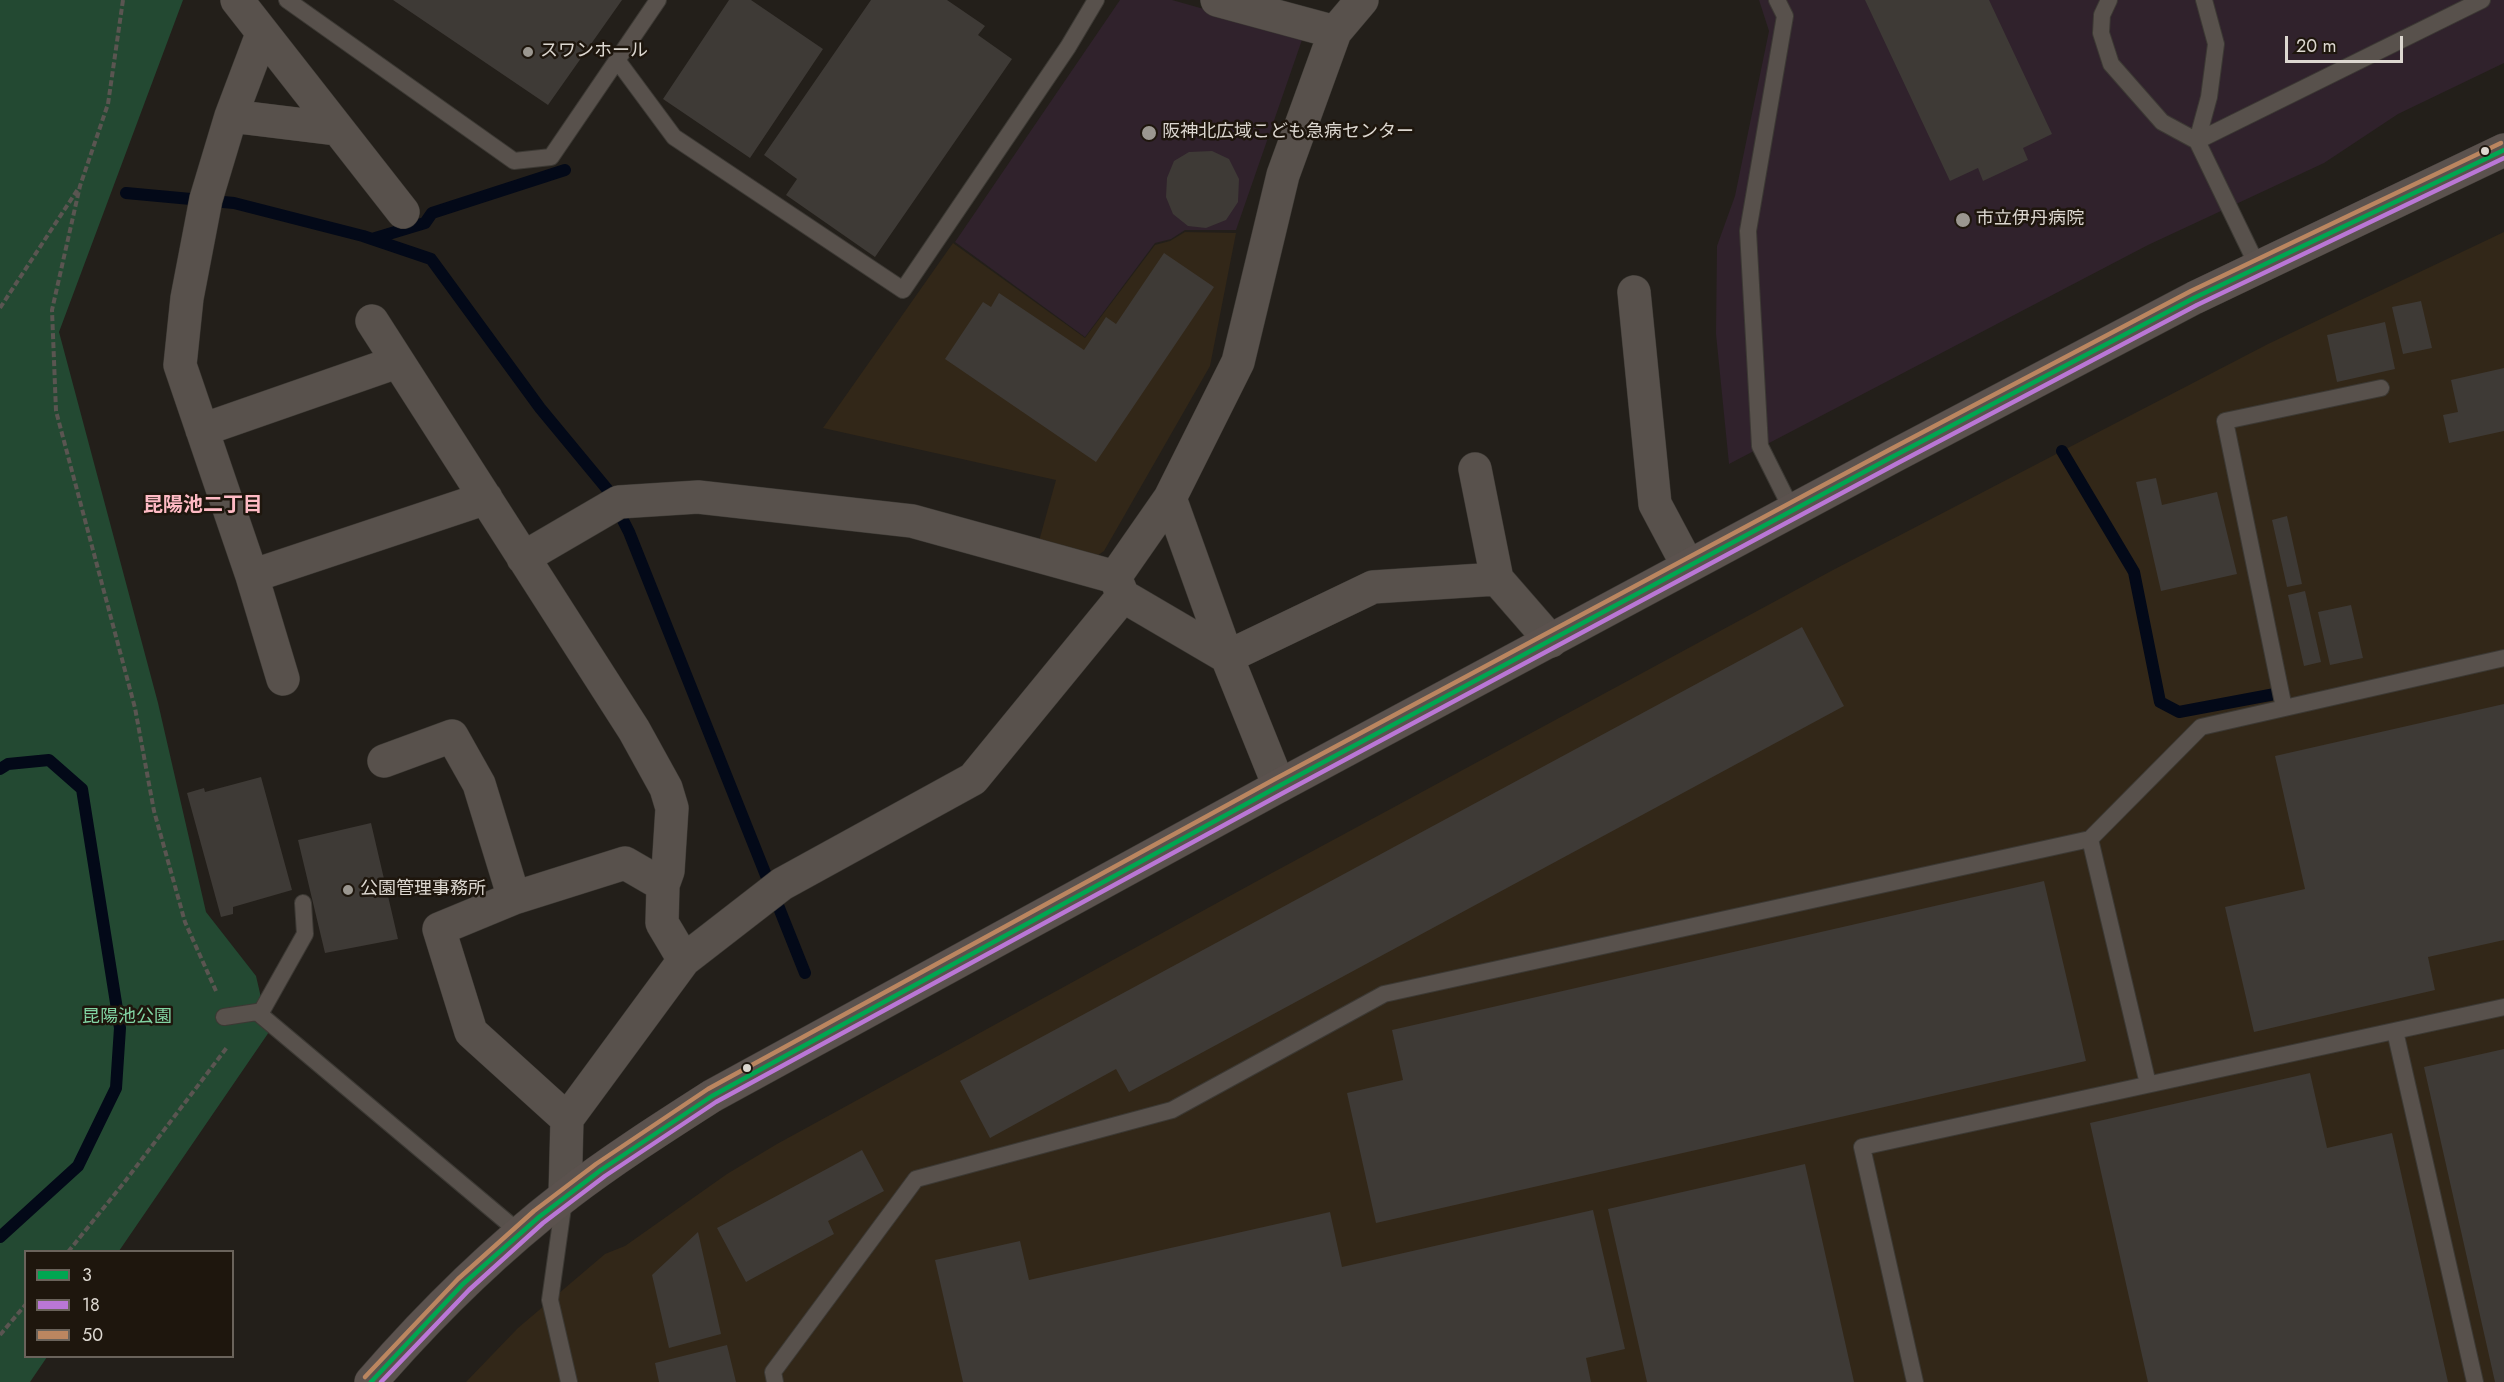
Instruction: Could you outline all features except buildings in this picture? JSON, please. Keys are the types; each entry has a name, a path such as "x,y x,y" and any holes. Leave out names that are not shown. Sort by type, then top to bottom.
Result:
{"main road":[{"path":"371,1382 416,1330 520,1233 565,1196 642,1141 712,1096 1279,786 1792,510 2194,298 2504,150"}],"street":[{"path":"237,0 403,212"},
{"path":"1216,0 1335,32"},
{"path":"565,1196 567,1119 684,960 782,884 973,779 1119,586 1170,498 1238,362 1283,175 1335,32 1362,0"},
{"path":"262,34 231,116 206,199 187,298 180,366 252,576 284,679"},
{"path":"231,116 337,129"},
{"path":"1634,292 1655,504 1688,567"},
{"path":"372,321 634,730 666,788 672,808 668,871 663,885 662,923 684,960"},
{"path":"202,430 397,362"},
{"path":"1475,469 1497,579 1551,641"},
{"path":"523,558 619,502 698,497 912,521 1119,586 1227,657"},
{"path":"252,576 486,498"},
{"path":"1170,498 1227,657 1279,786"},
{"path":"1227,657 1374,587 1497,579"},
{"path":"384,761 446,725 479,784 514,898"},
{"path":"567,1119 471,1032 439,929 514,898 625,862 663,885"}],"lane":[{"path":"287,0 514,161 551,157 658,0"},
{"path":"617,60 674,137 903,290 1068,47 1096,0"},
{"path":"1777,0 1785,16 1748,231 1760,446 1792,510"},
{"path":"2109,0 2102,15 2102,33 2111,64 2162,122 2197,141 2258,267"},
{"path":"2197,141 2209,97 2216,44 2204,0"},
{"path":"2197,141 2482,0"},
{"path":"2284,708 2225,421 2381,388"},
{"path":"775,1382 773,1372 916,1179 1172,1110 1383,994 2090,839 2201,727 2504,658"},
{"path":"2090,839 2148,1084"},
{"path":"260,1014 305,934 303,903"},
{"path":"1915,1382 1862,1148 2504,1007"},
{"path":"224,1017 256,1012 260,1014 520,1233"},
{"path":"2395,1030 2475,1382"},
{"path":"565,1196 550,1300 569,1382"}],"path":[{"path":"69,1250 123,1184 232,1041 213,982 185,922 157,822 135,708 56,411 52,310 80,186 108,104 123,0"},
{"path":"0,308 80,186"},
{"path":"0,1335 24,1306"}],"shaded area":[{"name":"阪神北広域こども急病センター","path":"1120,0 1172,0 1303,37 1236,230 1185,230 1171,239 1155,243 1085,337 955,242"},
{"name":"市立伊丹病院","path":"1759,0 2504,0 2504,63 2398,114 2324,163 2148,245 1729,464 1716,334 1717,246 1735,196 1769,31"},
{"path":"1185,232 1236,233 1210,366 1104,551 1094,558 1039,541 1056,480 823,428 953,243 1085,338 1155,245 1170,241"},
{"path":"2504,232 2504,1382 466,1382 518,1328 605,1254 625,1246 727,1174 777,1144 1833,570 2268,344"}],"green space":[{"name":"昆陽池公園","path":"0,0 183,0 59,332 158,703 206,912 256,976 269,1032 120,1250 24,1250 24,1358 46,1358 30,1382 0,1382"}],"waterway":[{"path":"372,239 425,223 432,213 565,170"},
{"path":"126,193 234,203 363,236 431,259 540,408 607,489 629,532 805,973"},
{"path":"2062,451 2134,572 2160,702 2179,712 2275,694"},
{"path":"0,769 8,764 49,760 82,789 120,1028 116,1088 78,1166 0,1237"}],"transit line":[{"name":"50","path":"365,1377 458,1279 534,1211 596,1164 708,1089 1275,779 1889,450 2191,291 2501,143"},
{"name":"3","path":"371,1382 463,1284 539,1217 601,1170 712,1096 1279,786 1892,457 2194,298 2504,150"},
{"name":"18","path":"381,1382 469,1290 543,1223 605,1176 716,1102 1283,793 2197,305 2504,158"}],"place":[{"name":"スワンホール","path":"528,52"},
{"name":"阪神北広域こども急病センター","path":"1149,133"},
{"name":"市立伊丹病院","path":"1963,220"},
{"name":"公園管理事務所","path":"348,890"}],"district":[{"name":"昆陽池二丁目","path":"203,506"}]}
